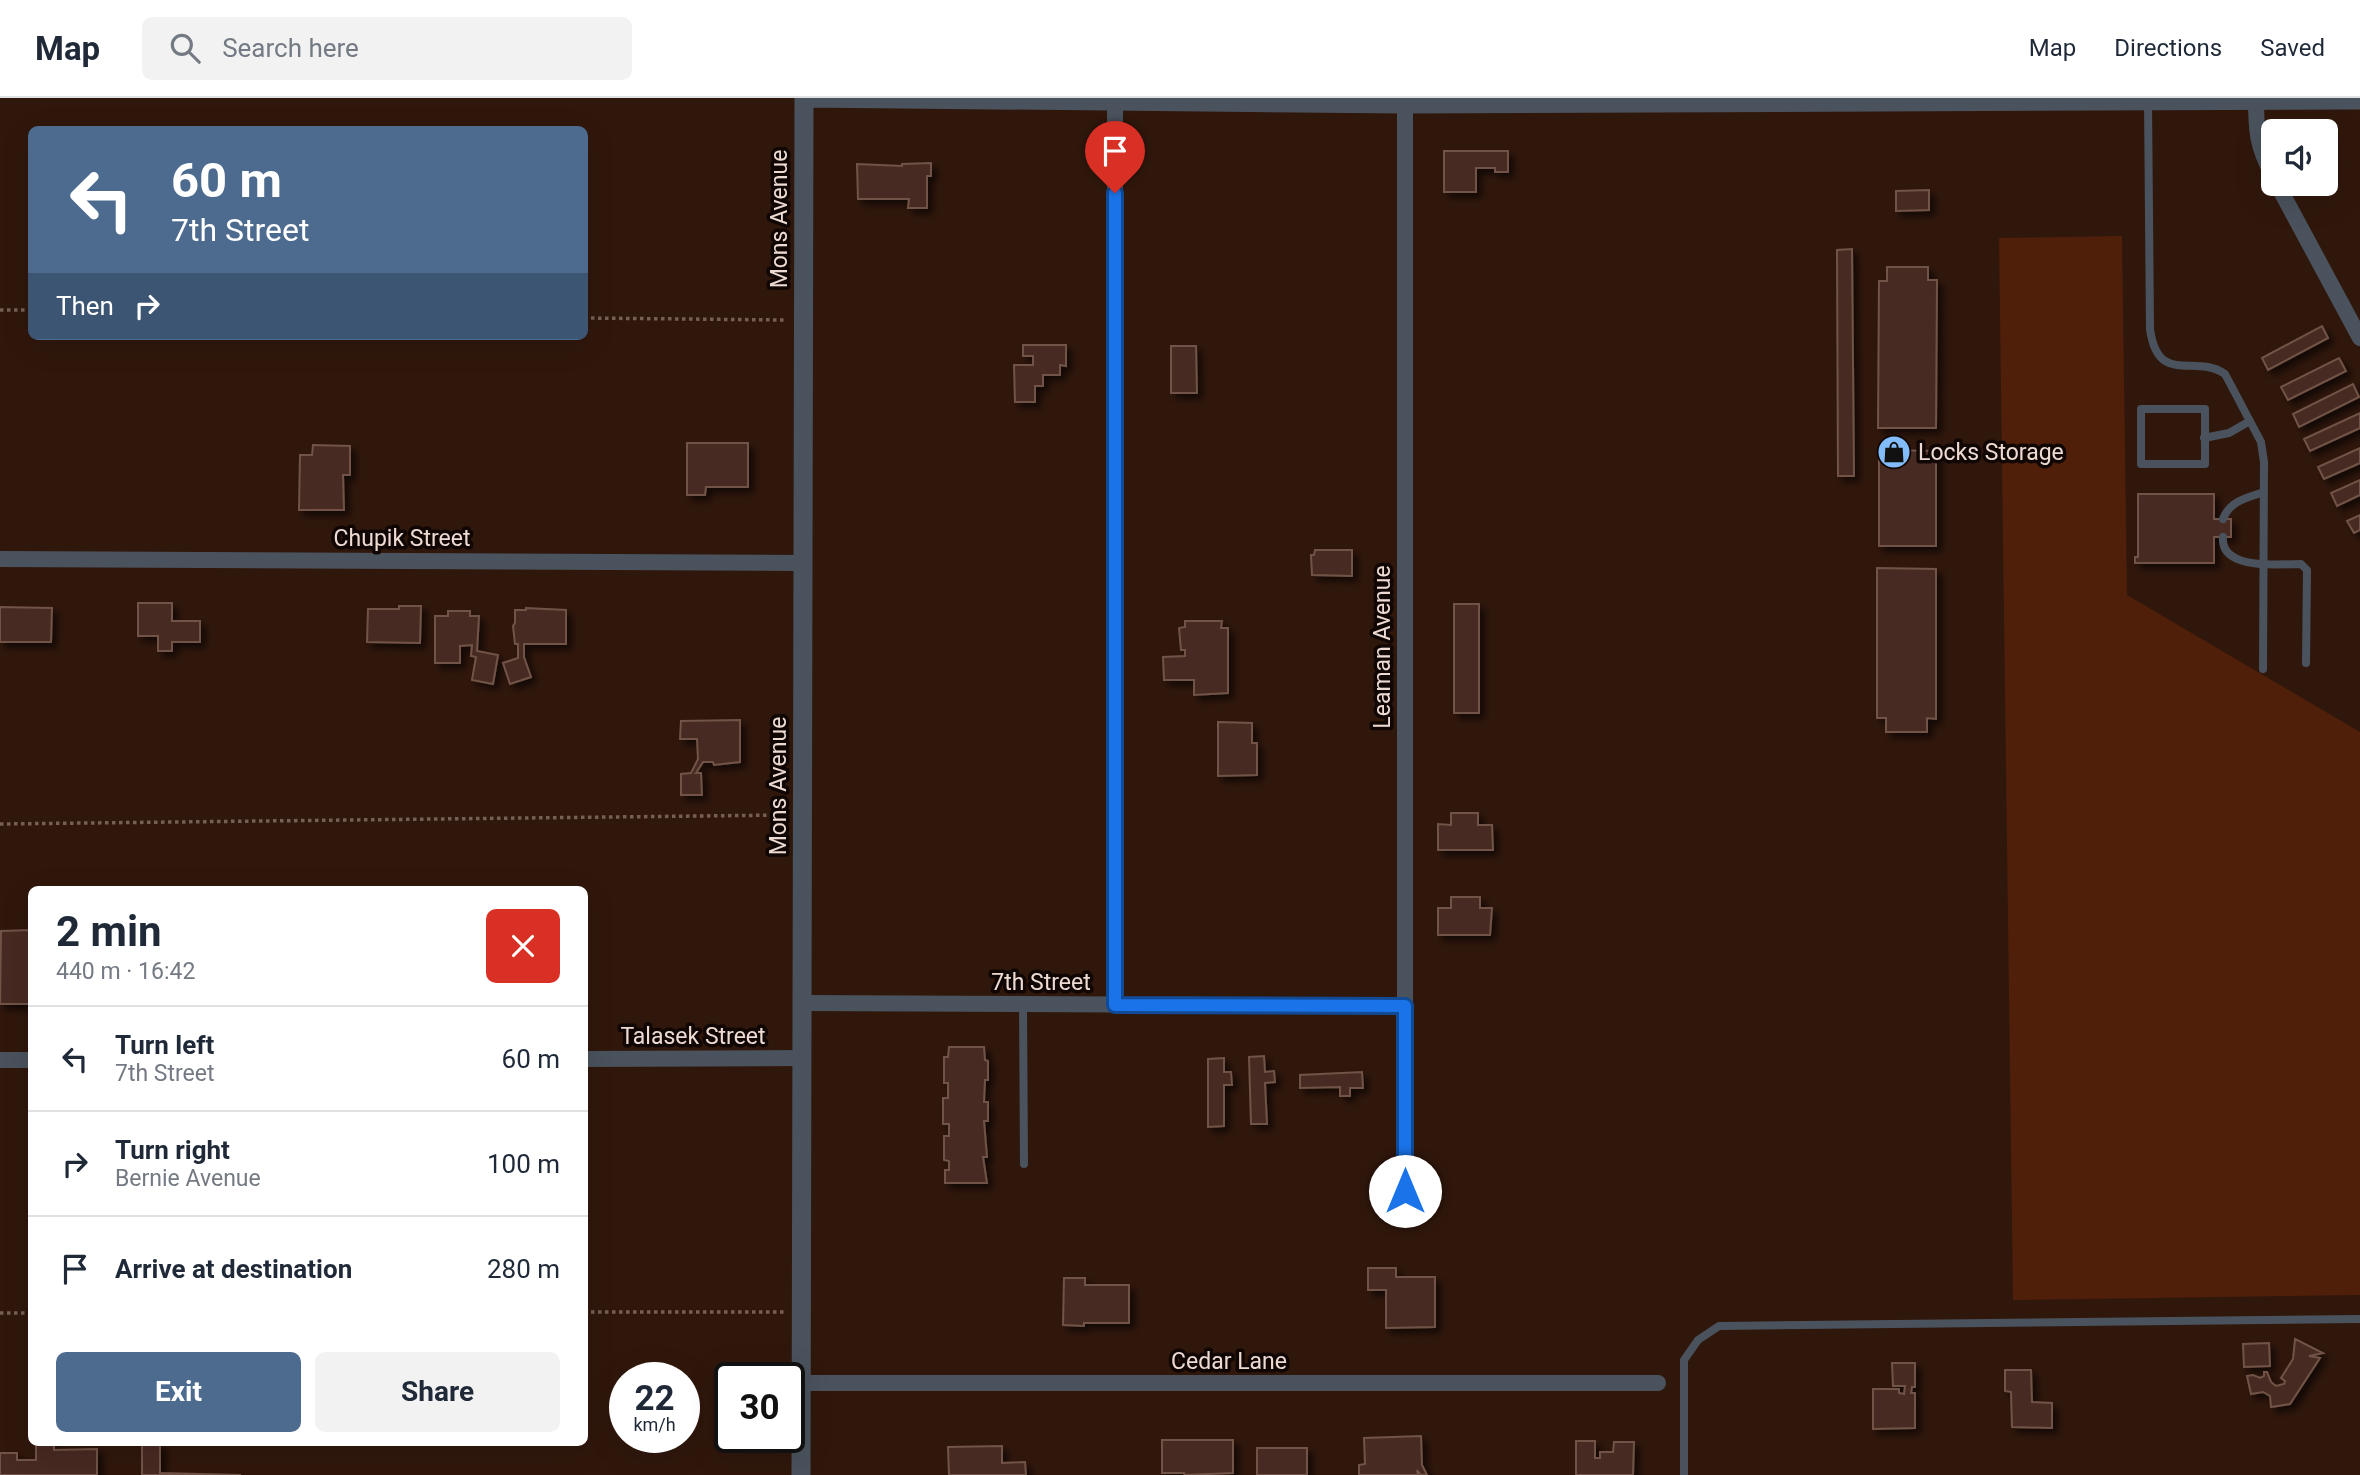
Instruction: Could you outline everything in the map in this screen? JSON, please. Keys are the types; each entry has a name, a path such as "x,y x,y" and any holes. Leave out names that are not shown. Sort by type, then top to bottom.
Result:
{"street":[{"path":"804,98 1405,104 1815,100 2360,100"},
{"name":"Mons Avenue","path":"801,1362 804,98"},
{"path":"2256,99 2256,132 2261,148"},
{"path":"1115,103 1115,1005"},
{"name":"Leaman Avenue","path":"1405,104 1405,1191"},
{"path":"2283,196 2360,338"},
{"name":"Chupik Street","path":"0,559 803,563"},
{"name":"7th Street","path":"802,1003 1405,1006"},
{"name":"Talasek Street","path":"588,1059 802,1058"},
{"path":"0,1060 28,1060"},
{"name":"Cedar Lane","path":"805,1384 1657,1383"},
{"name":"Mons Avenue","path":"801,1453 801,1475"}],"lane":[{"path":"2148,101 2152,343 2159,355 2171,366 2216,368 2225,374 2261,442 2264,492 2263,669"},
{"path":"2141,409 2205,409 2204,438 2205,464 2141,464 2141,409"},
{"path":"2204,438 2229,433 2250,421"},
{"path":"2223,519 2227,509 2239,500 2264,492"},
{"path":"2223,537 2222,543 2239,561 2249,564 2301,564 2308,570 2306,663"},
{"path":"1023,1004 1024,1164"},
{"path":"1684,1475 1684,1360 1698,1340 1719,1326 2360,1319"}],"path":[{"path":"0,310 28,310"},
{"path":"588,318 804,320"},
{"path":"0,824 802,814"},
{"path":"588,1312 801,1312"},
{"path":"0,1313 28,1313"}],"shaded area":[{"path":"2122,236 2127,595 2360,732 2360,1295 2013,1300 1999,238"}],"building":[{"path":"1444,151 1508,151 1508,172 1495,172 1495,168 1476,168 1476,192 1444,192"},
{"path":"931,163 931,176 927,176 927,208 908,208 909,199 858,199 857,164 902,166"},
{"path":"1929,190 1929,210 1896,211 1896,191"},
{"path":"1852,249 1854,476 1838,476 1837,250"},
{"path":"1887,267 1928,267 1928,280 1937,280 1936,428 1878,428 1879,281 1887,281"},
{"path":"2322,326 2328,338 2268,370 2262,358"},
{"path":"1023,345 1066,345 1066,366 1060,365 1060,375 1043,375 1043,386 1035,386 1035,402 1015,402 1014,365 1033,365 1033,356 1023,356"},
{"path":"1171,346 1196,346 1197,393 1171,393"},
{"path":"2339,358 2346,371 2288,400 2281,387"},
{"path":"2353,384 2359,397 2299,427 2293,414"},
{"path":"2360,413 2360,428 2310,451 2304,439"},
{"path":"687,443 748,443 748,487 706,487 705,495 687,495"},
{"path":"313,445 350,446 350,475 343,475 344,510 299,510 300,455 312,455"},
{"path":"2360,448 2360,463 2324,479 2318,467"},
{"path":"1879,450 1936,451 1936,546 1879,546"},
{"path":"2360,480 2360,495 2337,506 2331,493"},
{"path":"2138,494 2214,494 2214,519 2231,519 2231,537 2214,537 2214,563 2135,563 2135,557 2138,557"},
{"path":"2360,515 2360,530 2354,533 2347,521"},
{"path":"1315,550 1352,550 1352,576 1312,575 1311,555 1314,555"},
{"path":"1877,568 1936,569 1936,719 1927,718 1927,732 1886,732 1886,718 1877,718"},
{"path":"138,603 172,603 172,621 200,621 200,642 172,642 172,651 158,651 158,636 138,636"},
{"path":"1454,604 1479,604 1479,713 1454,713"},
{"path":"399,606 421,606 420,643 367,642 368,609 399,609"},
{"path":"0,607 52,608 51,642 0,642"},
{"path":"515,610 566,610 566,644 524,644 524,657 531,677 510,684 503,663 518,658 518,644 515,644 513,626"},
{"path":"448,611 470,611 470,616 479,616 477,651 498,655 493,684 472,680 476,657 471,656 472,645 460,646 460,663 435,663 435,616 448,616"},
{"path":"1185,621 1222,621 1221,628 1228,628 1228,693 1194,695 1194,680 1164,680 1163,657 1185,656 1185,650 1181,650 1179,628 1185,627"},
{"path":"740,720 740,762 714,765 713,762 703,762 696,773 701,773 702,795 681,795 681,774 691,773 698,759 697,739 680,739 681,721"},
{"path":"1218,722 1252,723 1252,743 1257,743 1257,775 1218,776"},
{"path":"1451,813 1478,813 1478,825 1492,825 1493,850 1438,850 1438,824 1451,825"},
{"path":"1451,897 1480,897 1480,908 1492,908 1490,935 1438,935 1438,908 1451,908"},
{"path":"28,930 28,1004 0,1004 1,931"},
{"path":"949,1047 984,1047 985,1060 988,1061 984,1102 988,1102 988,1121 984,1121 987,1157 983,1157 987,1183 945,1183 945,1170 949,1170 949,1161 944,1160 944,1136 949,1136 949,1124 943,1124 943,1098 948,1098 948,1083 944,1083 944,1057 948,1057"},
{"path":"1264,1056 1265,1072 1274,1071 1275,1082 1265,1083 1267,1124 1251,1124 1249,1057"},
{"path":"1224,1058 1224,1072 1231,1072 1232,1085 1224,1085 1224,1126 1208,1127 1208,1059"},
{"path":"1362,1072 1363,1088 1350,1088 1350,1096 1340,1096 1340,1087 1300,1088 1300,1075"},
{"path":"1368,1268 1396,1268 1396,1277 1435,1277 1435,1327 1386,1328 1386,1290 1368,1290"},
{"path":"1064,1278 1085,1278 1085,1285 1129,1285 1129,1323 1063,1325"},
{"path":"2295,1339 2323,1353 2309,1356 2320,1358 2290,1404 2271,1407 2270,1396 2263,1392 2251,1394 2247,1376 2260,1378 2267,1372 2276,1386 2284,1384 2285,1381 2281,1378 2293,1359"},
{"path":"2269,1343 2270,1366 2244,1367 2243,1344"},
{"path":"1892,1363 1915,1363 1915,1387 1912,1387 1911,1393 1915,1393 1915,1428 1873,1429 1873,1389 1899,1389 1899,1393 1904,1394 1905,1386 1893,1386"},
{"path":"2005,1370 2031,1370 2032,1402 2052,1403 2052,1428 2012,1427 2011,1392 2005,1391"},
{"path":"1421,1436 1422,1465 1427,1475 1421,1475 1417,1470 1418,1475 1359,1475 1359,1465 1365,1464 1364,1438"},
{"path":"1162,1440 1233,1440 1233,1473 1162,1473"},
{"path":"1576,1441 1595,1441 1595,1458 1600,1458 1600,1452 1613,1452 1614,1442 1634,1442 1633,1475 1576,1475"},
{"path":"36,1446 54,1446 54,1450 97,1449 97,1475 0,1475 0,1453 17,1453 17,1460 36,1460"},
{"path":"142,1446 160,1446 160,1473 241,1475 142,1475"},
{"path":"1002,1446 1002,1463 1025,1462 1026,1475 949,1475 948,1447"},
{"path":"1257,1448 1307,1448 1307,1475 1257,1475"}],"place":[{"name":"Locks Storage","path":"1894,452"}],"route":[{"path":"1115,193 1115,1005 1405,1006 1405,1191"}]}
